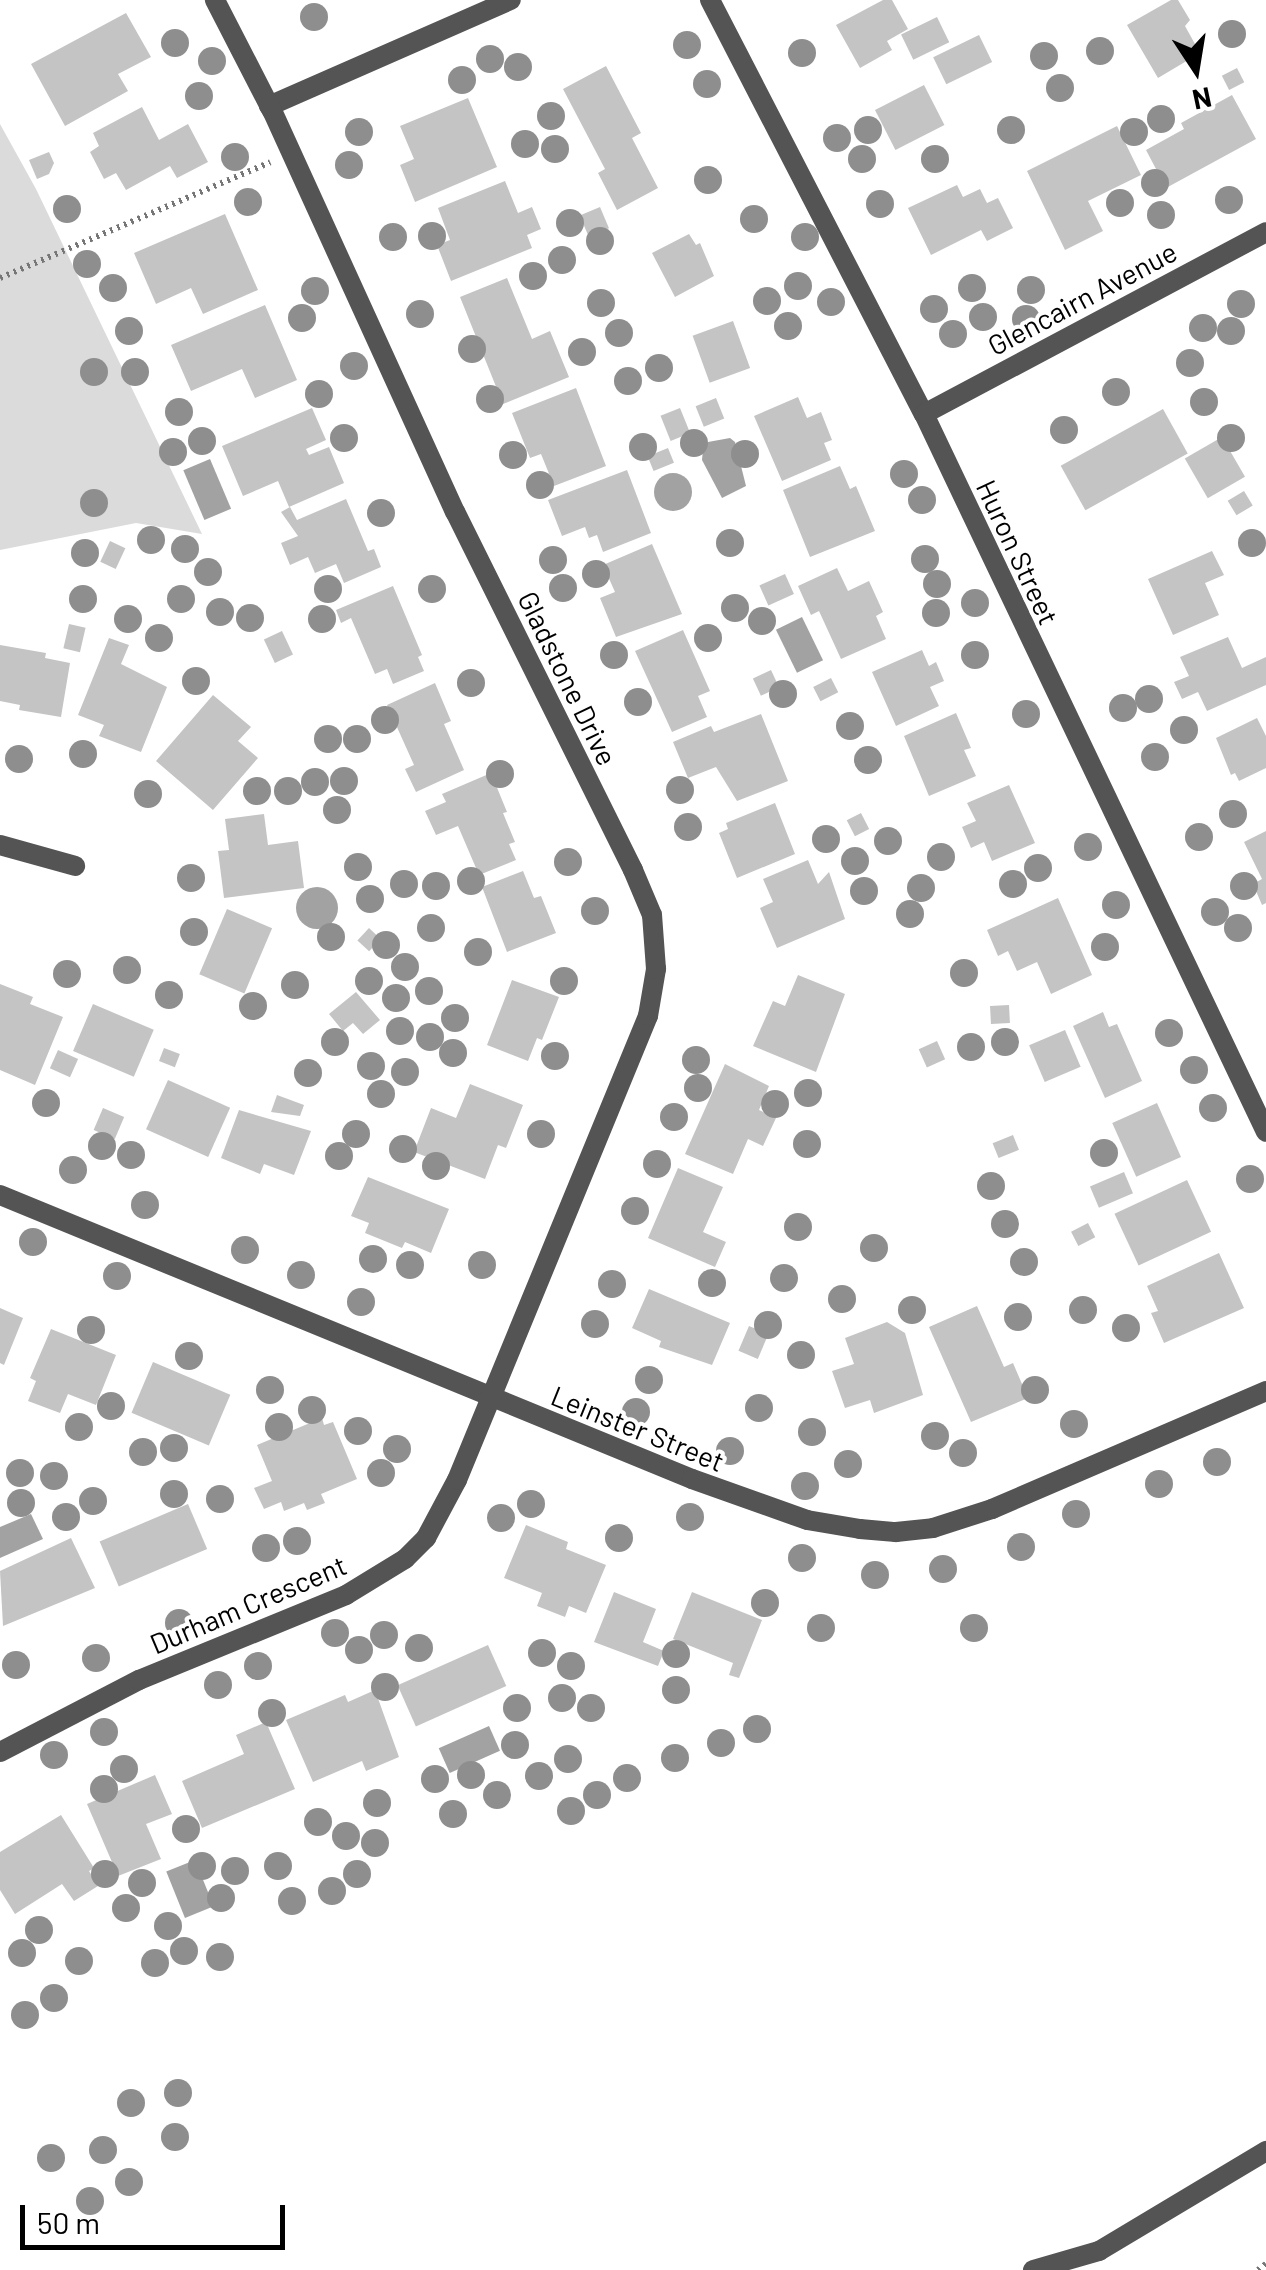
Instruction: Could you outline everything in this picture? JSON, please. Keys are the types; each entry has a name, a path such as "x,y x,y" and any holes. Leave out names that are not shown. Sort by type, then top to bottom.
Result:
{"street":[{"name":"Gladstone Drive","path":"216,0 270,106 455,512 652,915 656,969 648,1016 489,1398"},
{"path":"270,106 511,0"},
{"name":"Huron Street","path":"710,0 924,414 1266,1132"},
{"name":"Glencairn Avenue","path":"924,414 1266,232"},
{"path":"0,846 76,866"},
{"name":"Leinster Street","path":"0,1195 489,1398 746,1500 807,1520 896,1532 934,1528 1028,1496 1266,1391"},
{"name":"Durham Crescent","path":"0,1752 139,1680 346,1595 405,1559 443,1511 489,1398"},
{"path":"1033,2270 1098,2251 1266,2152"}],"path":[{"path":"0,278 290,152"},
{"path":"1258,2270 1266,2264"}],"shaded area":[{"path":"0,124 36,189 202,534 136,523 0,550"},
{"path":"730,438 735,442 746,486 722,498 702,460 703,449 708,442"},
{"path":"210,459 231,509 204,520 183,470"},
{"path":"673,473 686,479 692,492 686,505 673,511 660,505 654,492 660,479"},
{"path":"802,617 823,660 797,673 776,630"},
{"path":"317,887 332,893 338,908 332,923 317,929 302,923 296,908 302,893"},
{"path":"31,1514 43,1539 0,1558 0,1527"},
{"path":"489,1726 500,1751 450,1773 439,1748"},
{"path":"195,1860 214,1906 185,1918 166,1872"}],"building":[{"path":"883,0 892,0 908,29 887,41 892,50 860,68 836,25"},
{"path":"1171,0 1178,0 1190,20 1185,26 1200,53 1158,78 1127,25"},
{"path":"126,13 151,57 118,74 128,91 65,126 31,64"},
{"path":"937,17 949,42 913,60 901,35"},
{"path":"979,35 992,62 946,84 933,57"},
{"path":"606,66 641,133 632,138 658,188 617,210 598,173 605,169 563,89"},
{"path":"1237,68 1244,82 1229,90 1222,76"},
{"path":"924,85 944,125 895,150 875,110"},
{"path":"1232,95 1256,139 1166,188 1146,150 1184,129 1181,123"},
{"path":"468,98 497,167 415,202 400,165 414,159 400,126"},
{"path":"142,107 159,140 188,124 208,162 177,178 170,166 126,190 116,173 104,179 90,152 99,146 93,133"},
{"path":"1117,126 1141,175 1088,201 1103,231 1065,250 1027,171"},
{"path":"49,152 54,163 49,174 37,179 29,160"},
{"path":"505,181 518,213 532,207 541,229 527,235 532,248 451,281 437,245 450,240 438,208"},
{"path":"957,185 963,197 980,189 987,203 998,198 1013,228 987,241 981,230 931,255 908,208"},
{"path":"600,207 609,228 589,237 580,216"},
{"path":"225,214 258,290 203,314 191,288 156,304 134,253"},
{"path":"689,234 696,245 700,243 714,276 675,297 652,253"},
{"path":"507,278 532,339 550,331 569,377 503,404 460,297"},
{"path":"265,305 297,380 255,398 242,369 191,391 171,345"},
{"path":"733,321 750,368 710,383 693,336"},
{"path":"576,388 606,466 554,486 541,454 530,458 512,413"},
{"path":"798,397 807,418 821,412 832,440 824,443 831,460 782,481 754,416"},
{"path":"716,398 724,418 704,427 696,406"},
{"path":"312,408 326,440 306,449 309,455 329,447 344,483 289,507 278,481 243,496 222,446"},
{"path":"680,408 690,433 671,441 661,416"},
{"path":"1163,409 1188,454 1085,510 1061,466"},
{"path":"1222,437 1245,477 1208,498 1185,458"},
{"path":"668,448 674,463 654,471 648,456"},
{"path":"840,466 850,489 856,486 875,531 810,557 783,490"},
{"path":"627,470 651,533 603,552 597,535 589,538 585,527 562,536 548,500"},
{"path":"1244,491 1253,506 1236,515 1228,501"},
{"path":"346,499 368,551 374,549 381,567 344,583 336,564 315,573 308,557 290,565 281,543 298,536 281,512 290,507 297,520"},
{"path":"110,541 125,548 116,569 100,562"},
{"path":"652,544 682,614 616,637 600,598 615,592 603,565"},
{"path":"1212,551 1224,575 1205,583 1219,615 1173,635 1148,579"},
{"path":"837,568 848,591 869,581 883,612 876,616 886,639 841,659 819,611 811,615 798,586"},
{"path":"785,574 794,594 768,605 759,585"},
{"path":"393,586 422,655 418,657 424,671 393,684 387,669 375,674 351,618 341,623 336,610"},
{"path":"69,624 86,628 80,652 63,648"},
{"path":"683,630 710,691 698,696 707,717 672,732 635,651"},
{"path":"282,631 293,655 275,663 264,639"},
{"path":"1228,637 1242,668 1266,657 1266,685 1207,711 1198,692 1182,699 1174,682 1189,676 1180,657"},
{"path":"109,638 129,645 121,664 167,687 141,752 99,736 104,725 78,715"},
{"path":"0,645 46,653 45,658 70,663 61,717 19,710 20,705 0,701"},
{"path":"922,650 929,666 936,662 944,681 930,687 939,706 896,726 872,672"},
{"path":"771,670 779,687 761,696 753,678"},
{"path":"831,678 838,692 820,701 813,687"},
{"path":"435,683 451,721 444,724 464,770 416,792 405,769 414,765 387,705"},
{"path":"213,695 251,727 238,741 258,758 213,810 156,761"},
{"path":"956,713 971,748 964,750 976,776 929,796 904,736"},
{"path":"761,714 788,781 737,801 716,767 688,778 673,742 711,726 714,732"},
{"path":"1257,718 1266,736 1266,768 1239,781 1235,773 1231,775 1216,738"},
{"path":"491,773 507,812 503,813 515,842 509,844 516,860 479,875 458,826 436,835 425,811 446,802 442,794"},
{"path":"1009,785 1035,843 992,861 984,842 971,848 962,827 976,821 967,803"},
{"path":"775,803 795,854 737,878 719,833 728,829 726,823"},
{"path":"861,813 869,829 855,836 847,820"},
{"path":"264,814 268,845 298,841 304,888 224,898 218,851 229,850 225,819"},
{"path":"1266,831 1266,903 1262,905 1253,884 1262,879 1244,842"},
{"path":"808,860 818,884 829,872 845,919 777,948 760,908 773,902 763,879"},
{"path":"523,871 534,898 541,896 556,933 507,952 482,887"},
{"path":"1058,898 1092,975 1051,994 1037,962 1017,971 1008,951 998,956 987,930"},
{"path":"227,909 272,928 244,994 199,974"},
{"path":"369,928 381,939 369,951 357,940"},
{"path":"798,975 845,994 816,1072 753,1046 773,1001 785,1006"},
{"path":"512,980 559,997 542,1040 537,1038 528,1061 487,1045"},
{"path":"0,984 33,997 30,1004 63,1017 35,1085 0,1070"},
{"path":"356,992 380,1020 363,1034 353,1023 343,1031 329,1014"},
{"path":"93,1004 154,1030 134,1077 73,1051"},
{"path":"1009,1005 1010,1023 991,1024 990,1006"},
{"path":"1103,1012 1109,1027 1117,1024 1142,1081 1105,1098 1073,1026"},
{"path":"1065,1030 1081,1067 1045,1082 1029,1045"},
{"path":"937,1041 945,1059 927,1067 919,1049"},
{"path":"164,1048 180,1054 175,1067 159,1061"},
{"path":"58,1050 78,1059 70,1077 50,1068"},
{"path":"725,1064 769,1086 759,1110 776,1118 763,1146 748,1139 733,1174 685,1154"},
{"path":"168,1080 230,1108 208,1157 146,1129"},
{"path":"470,1084 523,1105 506,1148 498,1145 485,1179 414,1152 431,1108 456,1118"},
{"path":"277,1095 304,1105 300,1116 271,1112"},
{"path":"1157,1103 1181,1157 1136,1177 1112,1123"},
{"path":"103,1108 124,1117 115,1139 94,1130"},
{"path":"239,1110 311,1131 294,1175 264,1164 260,1174 221,1158"},
{"path":"1013,1135 1019,1150 999,1158 993,1143"},
{"path":"678,1168 723,1187 703,1232 726,1242 715,1267 648,1238"},
{"path":"1124,1172 1133,1193 1099,1208 1090,1186"},
{"path":"368,1177 449,1209 431,1253 405,1242 402,1248 365,1233 369,1223 351,1216"},
{"path":"1187,1180 1211,1232 1139,1265 1114,1214"},
{"path":"1088,1223 1095,1237 1078,1246 1071,1232"},
{"path":"1219,1253 1244,1308 1164,1343 1151,1313 1158,1311 1147,1286"},
{"path":"649,1289 730,1323 712,1365 659,1347 661,1341 632,1328"},
{"path":"977,1306 1004,1367 1013,1363 1028,1398 971,1422 929,1327"},
{"path":"0,1308 23,1318 4,1365 0,1363"},
{"path":"887,1322 905,1333 923,1395 874,1413 870,1400 845,1408 832,1371 854,1364 845,1338"},
{"path":"749,1326 768,1334 758,1359 738,1351"},
{"path":"51,1329 116,1355 96,1405 68,1394 60,1413 28,1401 36,1381 30,1378"},
{"path":"153,1362 230,1395 209,1445 132,1413"},
{"path":"322,1418 324,1425 333,1422 357,1479 321,1494 325,1503 307,1510 304,1503 284,1511 281,1502 264,1509 254,1488 272,1481 257,1445"},
{"path":"188,1504 207,1549 119,1587 100,1542"},
{"path":"526,1525 568,1542 566,1549 606,1565 586,1613 569,1606 565,1617 537,1606 542,1593 504,1578"},
{"path":"71,1538 95,1588 3,1626 0,1571"},
{"path":"614,1592 656,1609 643,1642 664,1651 658,1666 594,1642"},
{"path":"692,1592 762,1620 739,1678 729,1675 733,1663 673,1639"},
{"path":"488,1645 506,1686 416,1726 398,1685"},
{"path":"375,1690 399,1757 366,1771 362,1761 313,1782 286,1720 345,1695 348,1702"},
{"path":"266,1722 295,1789 202,1828 182,1781 244,1754 236,1735"},
{"path":"155,1775 172,1814 146,1824 161,1859 118,1876 87,1804"},
{"path":"61,1815 94,1868 89,1871 98,1886 74,1901 62,1884 15,1914 0,1890 0,1852"}]}
